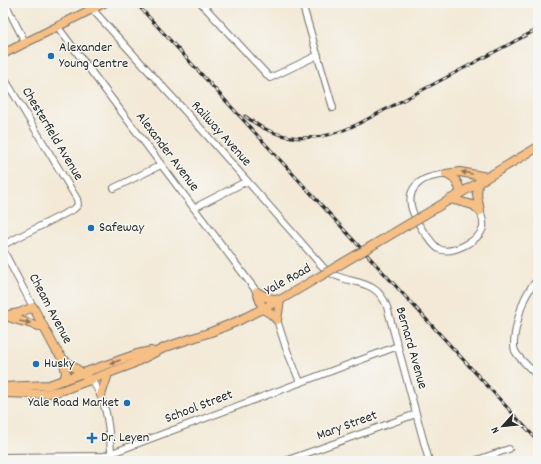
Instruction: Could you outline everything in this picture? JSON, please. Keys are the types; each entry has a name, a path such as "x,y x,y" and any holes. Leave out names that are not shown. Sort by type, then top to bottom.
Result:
{"main road":[{"path":"3,54 104,3"},
{"name":"Yale Road","path":"3,388 42,386 64,380 137,354 166,347 211,332 263,309 424,216 538,147"},
{"path":"446,174 460,172 487,177"},
{"path":"446,174 454,177 458,183 461,193"},
{"path":"478,183 477,195 480,211"},
{"path":"450,199 473,205 480,211"},
{"path":"257,292 268,298 280,300 277,320 263,309 257,292"},
{"path":"5,316 19,313 33,307"},
{"name":"Cheam Avenue","path":"33,307 56,350 63,359 91,380"},
{"path":"5,316 20,322 26,321 44,328"},
{"name":"Yale Road","path":"3,393 50,393 63,390 108,374 139,361 166,347"},
{"path":"63,359 66,373 64,380"},
{"path":"101,395 108,374"}],"street":[{"path":"5,3 26,42"},
{"path":"201,3 270,78 318,55"},
{"path":"302,3 334,108"},
{"name":"Railway Avenue","path":"92,9 247,180 322,266 332,274"},
{"name":"Alexander Avenue","path":"57,26 257,292"},
{"name":"Chesterfield Avenue","path":"3,76 77,199 78,205 74,209 3,245"},
{"path":"114,188 161,165"},
{"path":"446,174 429,177 420,181 410,196 410,205 415,217 432,243 438,249 447,252 456,250 477,238 483,229 483,218 480,211"},
{"path":"194,208 247,180"},
{"name":"Cheam Avenue","path":"3,250 33,307"},
{"name":"Bernard Avenue","path":"332,274 370,286 380,294 387,307 429,461"},
{"path":"538,279 527,294 522,307 514,346 516,352 538,376"},
{"path":"277,320 286,348 300,382"},
{"name":"School Street","path":"3,457 104,456 398,346"},
{"path":"91,380 101,395 107,417 112,461"},
{"name":"Mary Street","path":"285,461 416,414"},
{"path":"474,461 509,449"}],"railway":[{"path":"136,3 538,441"},
{"path":"245,116 272,132 286,136 300,138 329,135 358,124 538,29"}],"place":[{"name":"Alexander Young Centre","path":"51,56"},
{"name":"Safeway","path":"91,228"},
{"name":"Husky","path":"36,364"},
{"name":"Yale Road Market","path":"127,403"},
{"name":"Dr. Leyen","path":"92,438"}]}
